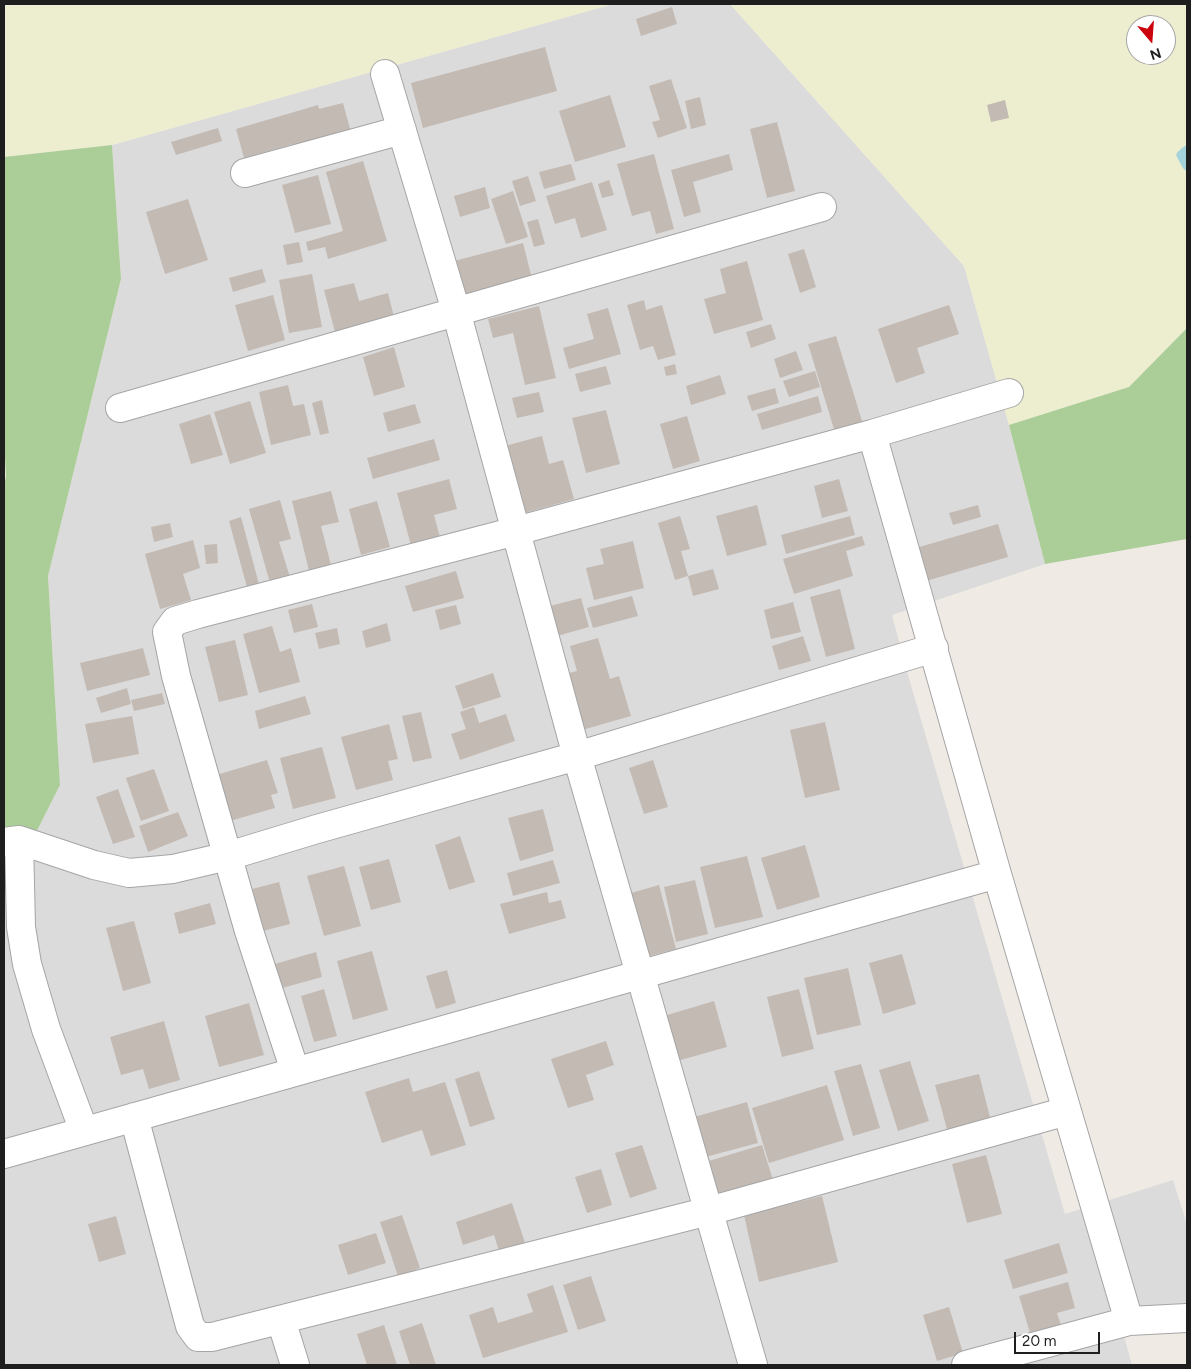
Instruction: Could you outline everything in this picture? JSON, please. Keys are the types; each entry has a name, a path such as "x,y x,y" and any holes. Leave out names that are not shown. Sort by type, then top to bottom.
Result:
{"street":[{"path":"385,74 456,311 577,756 753,1365"},
{"path":"245,173 402,130"},
{"path":"120,408 822,207"},
{"path":"295,1071 249,931 176,676 167,632 176,621 872,434 1008,393"},
{"path":"872,434 1129,1322"},
{"path":"84,1131 46,1029 27,964 21,928 12,841 94,865 129,873 173,869 228,856 577,756 934,648"},
{"path":"4,1154 998,874"},
{"path":"134,1117 190,1326 198,1337 212,1338 709,1211 1067,1111"},
{"path":"966,1365 1129,1322 1187,1318"},
{"path":"281,1320 295,1365"}],"shaded area":[{"path":"613,4 730,4 964,266 1009,425 1045,564 892,615 1065,1214 1173,1180 1187,1225 1187,1309 1120,1322 1132,1365 4,1365 4,896 60,785 48,576 121,279 112,145"}],"green space":[{"path":"4,4 613,4 112,145 4,157"},
{"path":"730,4 1187,4 1187,328 1129,387 1009,425 964,266"},
{"path":"112,145 121,279 48,576 60,785 4,896 4,486 6,476 4,438 4,157"},
{"path":"1187,328 1187,539 1045,564 1009,425 1129,387"}],"building":[{"path":"672,7 677,24 641,36 636,19"},
{"path":"545,47 557,91 423,128 411,83"},
{"path":"671,79 687,128 658,138 652,122 660,120 649,86"},
{"path":"610,95 626,147 575,162 559,111"},
{"path":"700,97 706,125 691,129 685,101"},
{"path":"1005,100 1009,118 991,122 987,105"},
{"path":"343,103 352,136 295,153 293,144 244,158 236,129 318,105 319,109"},
{"path":"777,122 795,191 767,198 750,129"},
{"path":"218,128 222,141 176,155 171,142"},
{"path":"654,154 674,229 656,234 650,211 632,216 617,164"},
{"path":"729,154 733,170 693,182 701,212 684,217 671,170"},
{"path":"363,161 387,241 328,259 325,247 308,251 306,242 343,231 326,172"},
{"path":"571,164 576,180 544,189 539,172"},
{"path":"318,175 331,224 295,233 282,185"},
{"path":"528,176 536,201 520,206 512,181"},
{"path":"609,180 614,195 602,198 598,184"},
{"path":"592,182 607,230 581,238 575,218 555,224 546,196"},
{"path":"485,187 490,208 460,217 454,196"},
{"path":"513,191 528,237 506,244 491,199"},
{"path":"188,199 208,260 165,274 146,212"},
{"path":"538,219 545,244 534,247 527,222"},
{"path":"299,242 303,262 287,265 283,245"},
{"path":"523,243 532,279 465,297 454,261"},
{"path":"804,249 816,287 800,293 788,254"},
{"path":"747,261 763,320 714,334 704,299 726,293 720,269"},
{"path":"262,269 266,282 233,292 229,278"},
{"path":"312,274 322,327 289,333 279,280"},
{"path":"354,283 359,301 388,293 396,325 337,340 324,290"},
{"path":"273,295 285,340 248,351 235,305"},
{"path":"644,300 646,310 662,305 676,355 658,360 653,346 640,350 627,305"},
{"path":"949,305 959,334 917,348 925,373 896,383 878,329"},
{"path":"539,306 556,378 525,385 513,333 493,338 488,319"},
{"path":"608,308 621,354 569,369 563,348 594,339 587,314"},
{"path":"771,324 776,339 751,348 746,332"},
{"path":"836,336 865,431 837,439 808,344"},
{"path":"394,347 405,387 374,396 363,357"},
{"path":"796,351 803,370 780,378 774,359"},
{"path":"675,364 677,374 666,376 664,367"},
{"path":"606,366 611,384 580,392 575,374"},
{"path":"815,371 820,387 789,397 783,381"},
{"path":"720,375 726,394 691,405 686,386"},
{"path":"288,385 293,406 304,404 311,435 271,445 259,392"},
{"path":"775,388 779,403 752,411 747,396"},
{"path":"539,392 544,412 517,418 512,398"},
{"path":"818,396 822,412 762,430 757,414"},
{"path":"322,400 329,433 320,435 312,403"},
{"path":"250,401 266,453 230,464 214,412"},
{"path":"415,404 421,423 388,432 383,413"},
{"path":"606,410 620,464 586,473 572,418"},
{"path":"210,414 223,455 191,464 179,424"},
{"path":"687,416 700,461 673,469 660,424"},
{"path":"542,436 549,464 563,460 574,499 524,513 505,446"},
{"path":"434,439 440,460 373,479 367,458"},
{"path":"449,479 457,509 434,515 442,545 413,553 397,493"},
{"path":"839,479 848,511 822,518 814,486"},
{"path":"331,491 339,522 321,526 331,565 309,571 292,501"},
{"path":"280,500 291,539 279,542 290,577 270,583 249,509"},
{"path":"377,501 390,547 361,555 349,509"},
{"path":"757,505 767,545 727,556 716,516"},
{"path":"978,505 981,517 953,525 949,513"},
{"path":"680,516 690,549 681,551 688,576 675,580 658,523"},
{"path":"850,516 855,535 786,554 781,535"},
{"path":"241,517 260,588 248,591 229,521"},
{"path":"170,523 173,537 154,542 151,527"},
{"path":"998,524 1008,557 926,581 916,548"},
{"path":"862,536 865,545 846,551 853,576 794,594 783,559"},
{"path":"193,540 200,568 183,574 191,600 160,609 145,554"},
{"path":"633,541 644,588 594,600 586,568 604,564 600,549"},
{"path":"217,544 218,563 206,564 204,545"},
{"path":"713,569 719,589 693,596 688,576"},
{"path":"456,571 464,598 413,612 405,586"},
{"path":"840,589 855,649 826,657 810,597"},
{"path":"632,596 638,616 593,628 587,608"},
{"path":"581,598 589,627 550,638 542,608"},
{"path":"793,602 801,632 771,639 764,610"},
{"path":"312,604 318,627 294,633 288,610"},
{"path":"456,605 461,624 440,630 435,610"},
{"path":"387,623 391,641 366,648 362,631"},
{"path":"272,626 280,652 291,648 300,682 259,693 243,634"},
{"path":"337,628 340,644 319,649 315,633"},
{"path":"803,636 811,661 779,670 772,646"},
{"path":"598,638 610,679 619,676 631,716 582,730 566,674 577,671 570,646"},
{"path":"235,640 248,695 219,702 205,647"},
{"path":"143,648 150,675 87,691 80,663"},
{"path":"493,673 501,697 463,709 455,686"},
{"path":"127,688 131,704 101,713 96,698"},
{"path":"162,693 165,704 134,711 131,700"},
{"path":"305,696 311,714 259,729 255,711"},
{"path":"474,707 479,723 506,714 515,741 460,760 451,734 466,729 460,712"},
{"path":"421,712 432,758 413,762 402,716"},
{"path":"132,716 139,754 93,763 85,724"},
{"path":"825,722 840,790 805,798 790,730"},
{"path":"389,724 398,759 388,761 393,780 356,790 341,737"},
{"path":"322,747 336,798 293,809 280,758"},
{"path":"267,760 278,793 271,795 275,808 230,821 216,775"},
{"path":"653,760 668,807 644,814 629,768"},
{"path":"154,769 169,811 141,821 126,778"},
{"path":"118,789 135,837 113,844 96,797"},
{"path":"543,809 554,851 520,861 508,818"},
{"path":"178,812 188,836 148,852 139,826"},
{"path":"460,836 475,882 449,890 435,845"},
{"path":"805,845 820,897 777,910 761,858"},
{"path":"747,856 763,917 715,928 700,867"},
{"path":"389,859 401,902 371,910 359,867"},
{"path":"553,860 560,883 513,896 507,873"},
{"path":"344,866 361,926 324,936 307,876"},
{"path":"695,880 708,934 676,942 664,887"},
{"path":"279,882 290,924 263,931 252,889"},
{"path":"659,885 676,949 641,958 624,895"},
{"path":"547,892 549,903 561,900 566,918 509,934 500,904"},
{"path":"210,903 216,924 179,934 174,913"},
{"path":"134,921 151,983 123,991 106,928"},
{"path":"372,951 388,1010 353,1020 337,961"},
{"path":"316,952 322,977 282,988 275,964"},
{"path":"902,954 916,1004 883,1014 869,963"},
{"path":"848,968 861,1025 817,1035 804,978"},
{"path":"447,970 456,1003 436,1009 426,976"},
{"path":"324,989 337,1036 314,1042 301,996"},
{"path":"799,989 814,1049 782,1057 767,997"},
{"path":"714,1001 727,1047 677,1061 664,1016"},
{"path":"249,1003 264,1055 219,1067 205,1016"},
{"path":"164,1021 180,1080 149,1089 143,1069 121,1075 110,1037"},
{"path":"606,1041 614,1065 586,1075 594,1100 568,1108 551,1059"},
{"path":"910,1061 929,1121 898,1131 879,1070"},
{"path":"861,1064 880,1128 853,1136 834,1071"},
{"path":"479,1071 495,1119 470,1127 455,1079"},
{"path":"979,1074 991,1121 948,1133 935,1085"},
{"path":"409,1078 413,1092 445,1082 466,1145 431,1156 422,1130 382,1143 365,1092"},
{"path":"827,1085 844,1140 769,1163 752,1108"},
{"path":"747,1102 758,1143 698,1159 687,1119"},
{"path":"642,1145 657,1189 630,1198 615,1153"},
{"path":"762,1145 773,1180 712,1198 702,1163"},
{"path":"986,1155 1002,1214 967,1223 952,1164"},
{"path":"601,1169 612,1205 587,1213 575,1177"},
{"path":"822,1196 838,1262 759,1282 744,1215"},
{"path":"512,1203 525,1243 499,1251 494,1235 463,1245 456,1222"},
{"path":"402,1215 420,1268 398,1276 380,1222"},
{"path":"116,1216 126,1254 99,1262 88,1224"},
{"path":"376,1233 386,1263 348,1275 338,1245"},
{"path":"1059,1243 1068,1273 1013,1289 1004,1260"},
{"path":"591,1276 606,1321 578,1330 563,1285"},
{"path":"1068,1282 1075,1308 1057,1313 1064,1334 1033,1343 1019,1296"},
{"path":"553,1285 568,1332 483,1358 469,1315 493,1307 498,1323 533,1312 527,1294"},
{"path":"949,1307 963,1353 937,1361 923,1315"},
{"path":"422,1323 436,1365 410,1365 399,1331"},
{"path":"384,1325 397,1365 367,1365 357,1334"}],"waterway":[{"path":"1187,150 1181,155 1187,166"}]}
